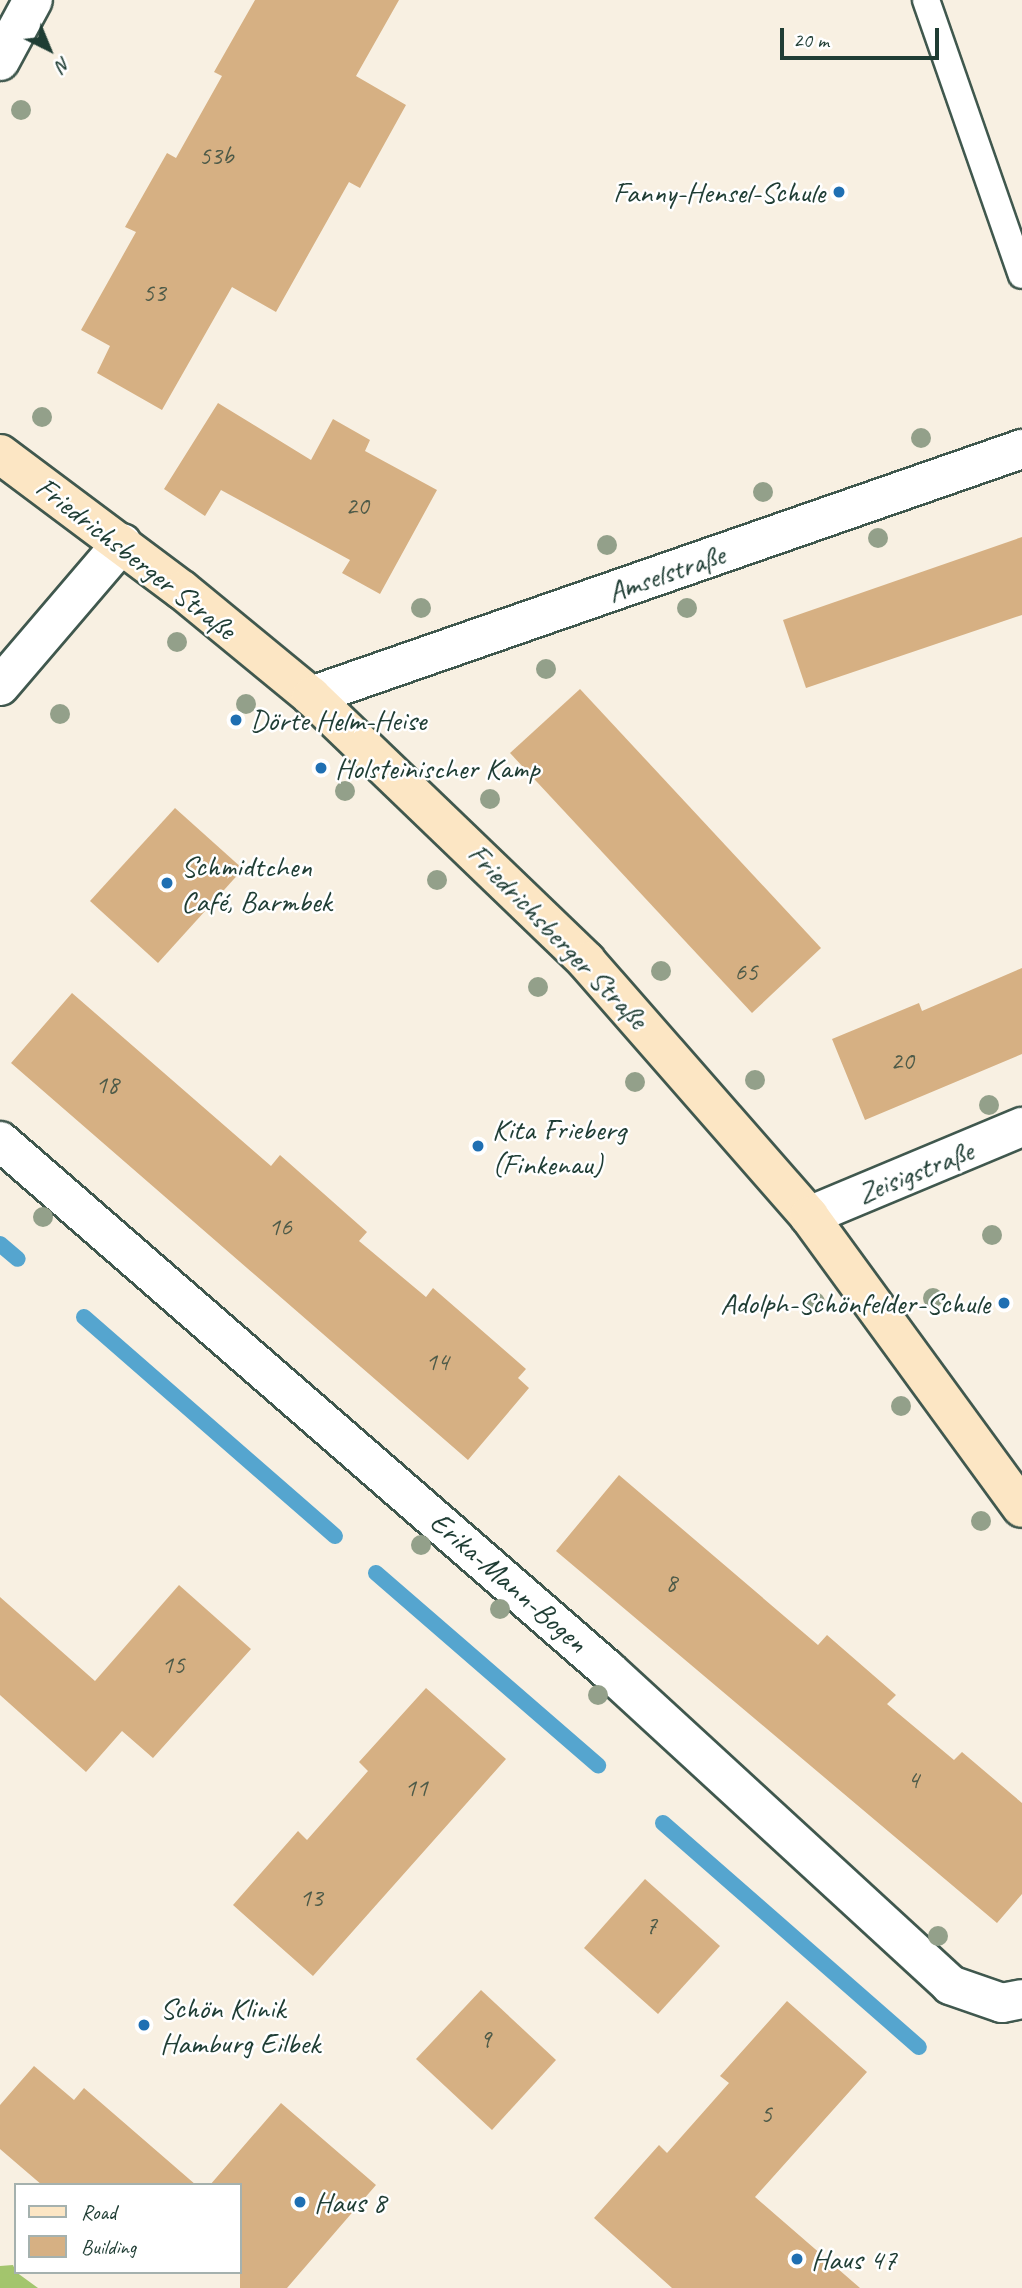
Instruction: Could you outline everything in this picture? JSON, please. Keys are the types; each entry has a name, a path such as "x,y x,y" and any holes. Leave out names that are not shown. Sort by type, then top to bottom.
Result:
{"street":[{"path":"0,61 33,0"},
{"name":"Amselstraße","path":"311,696 1022,449"},
{"name":"Friedrichsberger Straße","path":"0,454 122,543 311,696 586,961 808,1216 1022,1508"},
{"path":"0,686 122,543"},
{"name":"Zeisigstraße","path":"808,1216 1022,1128"},
{"name":"Erika-Mann-Bogen","path":"0,1141 608,1670 950,1985 1002,2003 1022,1999"}],"lane":[{"path":"926,0 1022,275"}],"green space":[{"path":"13,2265 14,2274 19,2274 38,2288 0,2288 0,2266"}],"building":[{"path":"255,0 399,0 356,76 406,105 360,188 349,182 276,312 232,287 162,410 97,373 110,346 81,330 136,232 125,227 167,153 176,158 222,76 214,72"},
{"path":"218,403 311,460 333,419 370,440 365,451 437,490 380,594 342,573 350,560 221,490 205,516 164,489"},
{"path":"1022,537 1022,615 806,688 783,620"},
{"path":"580,689 821,948 752,1013 510,753"},
{"path":"175,808 243,869 158,963 90,901"},
{"path":"1022,968 1022,1054 865,1120 832,1039 919,1003 922,1011"},
{"path":"72,993 271,1166 280,1155 367,1232 359,1241 426,1297 433,1288 526,1369 518,1378 529,1388 468,1460 11,1063"},
{"path":"619,1475 818,1645 827,1635 896,1695 887,1704 954,1760 962,1752 1022,1803 1022,1894 997,1923 556,1551"},
{"path":"179,1585 251,1649 153,1758 122,1731 86,1772 0,1695 0,1597 95,1681"},
{"path":"426,1688 506,1759 313,1976 233,1905 298,1831 307,1840 368,1771 359,1762"},
{"path":"645,1879 720,1946 658,2014 584,1948"},
{"path":"481,1990 556,2060 492,2130 416,2059"},
{"path":"787,2001 867,2072 755,2197 860,2288 672,2288 594,2218 659,2145 667,2153 729,2083 720,2076"},
{"path":"34,2066 74,2100 84,2088 194,2183 40,2183 0,2149 0,2105"},
{"name":"Haus 8","path":"281,2103 376,2185 287,2288 240,2288 242,2183 212,2183"}],"waterway":[{"path":"0,1244 18,1259"},
{"path":"84,1317 335,1536"},
{"path":"376,1573 598,1765"},
{"path":"663,1823 919,2047"}],"place":[{"name":"Fanny-Hensel-Schule","path":"839,192"},
{"name":"Dörte Helm-Heise","path":"236,720"},
{"name":"Holsteinischer Kamp","path":"321,768"},
{"name":"Schmidtchen Café, Barmbek","path":"167,883"},
{"name":"Kita Frieberg (Finkenau)","path":"478,1146"},
{"name":"Adolph-Schönfelder-Schule","path":"1004,1303"},
{"name":"Schön Klinik Hamburg Eilbek","path":"144,2025"},
{"name":"Haus 8","path":"300,2202"},
{"name":"Haus 47","path":"797,2259"}]}
